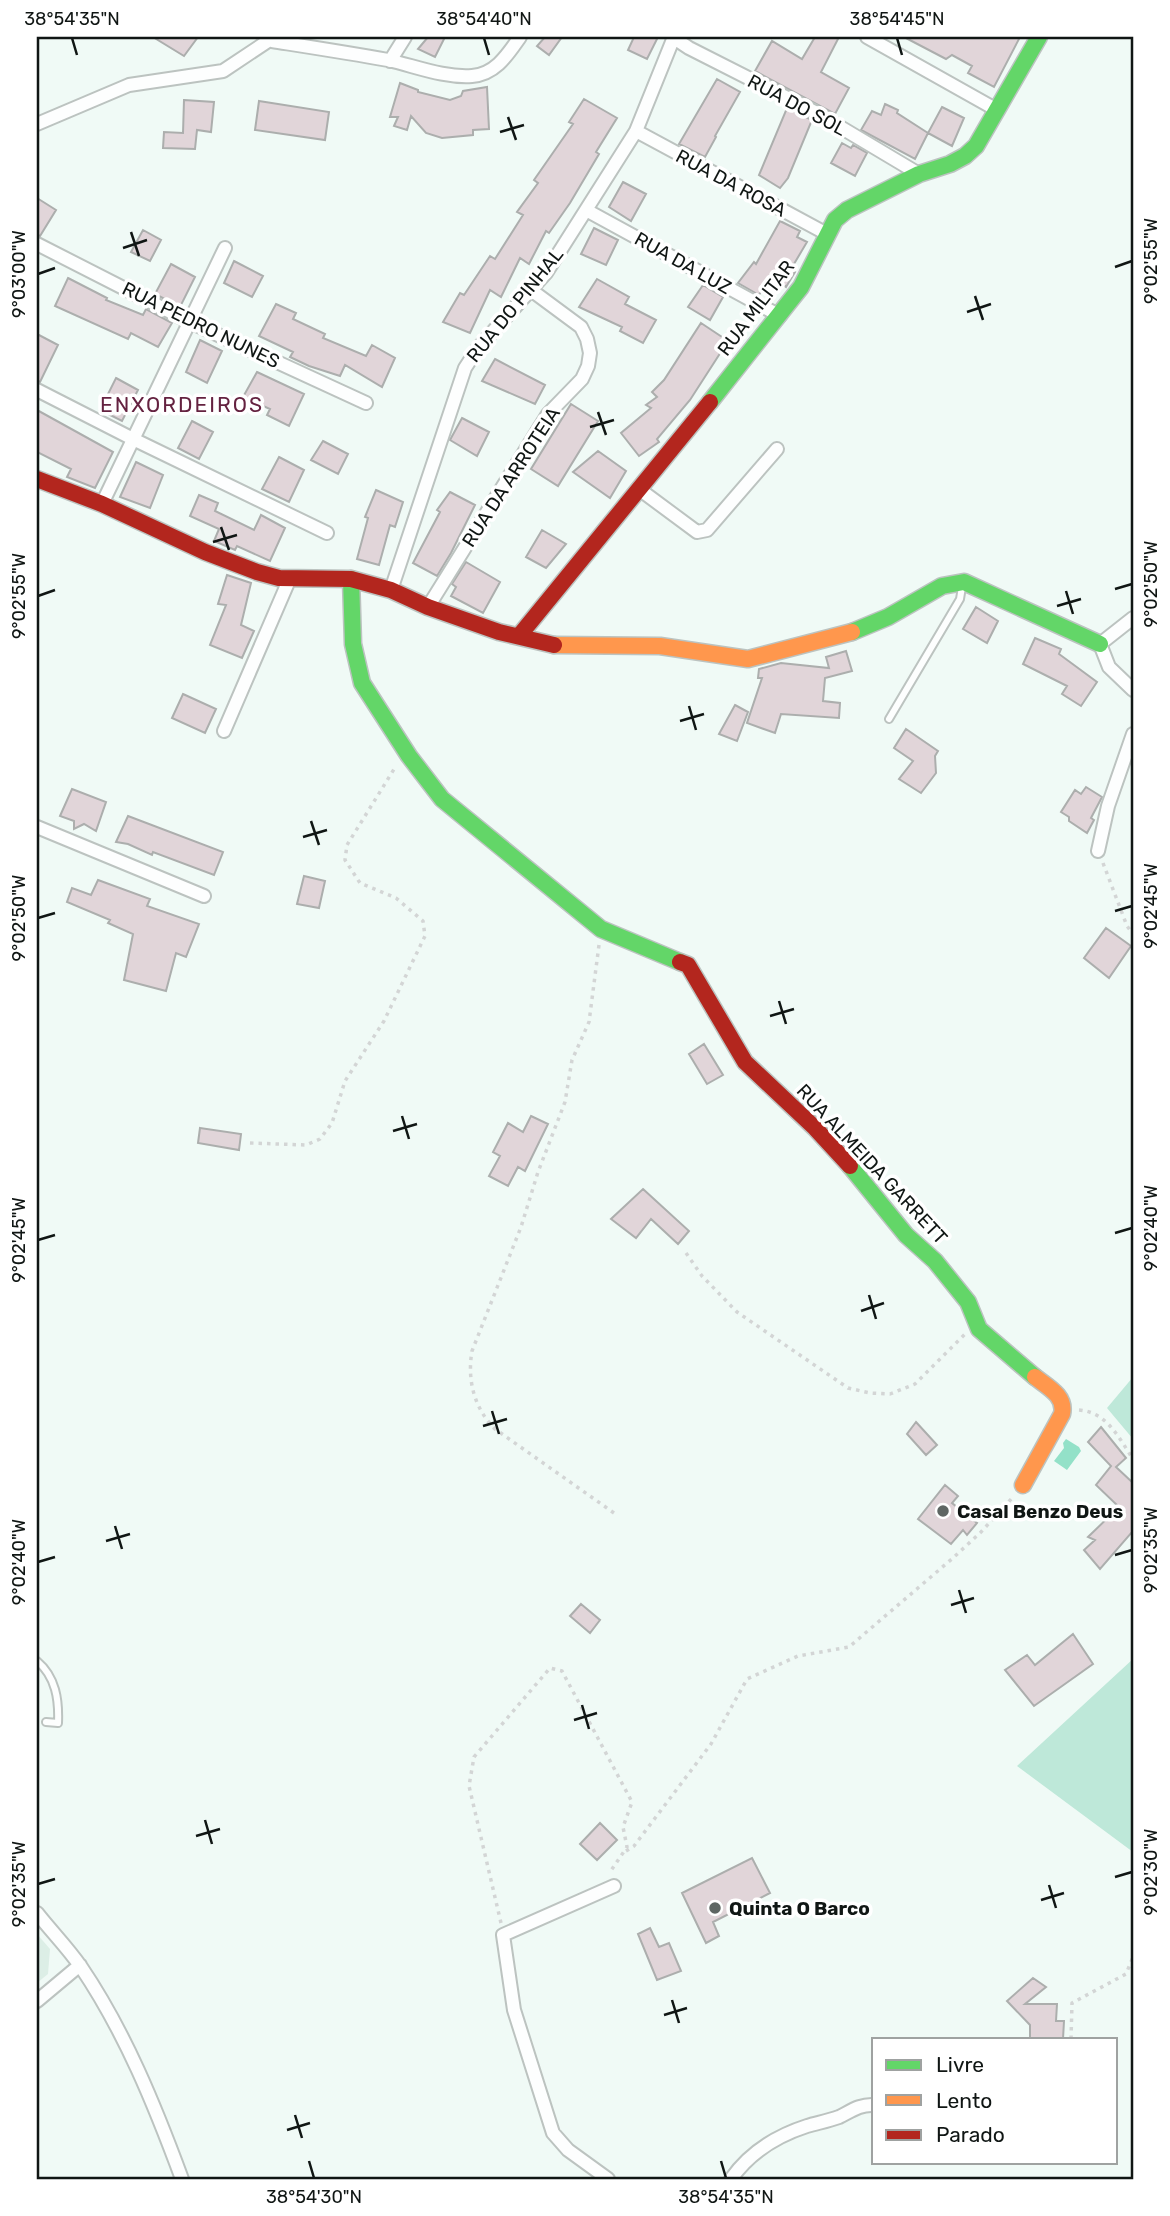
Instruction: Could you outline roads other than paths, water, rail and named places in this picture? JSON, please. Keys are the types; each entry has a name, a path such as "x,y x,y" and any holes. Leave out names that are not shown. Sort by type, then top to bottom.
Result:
{"street":[{"path":"390,61 405,37"},
{"path":"37,124 129,85 223,71 273,39 420,69 473,76 491,70 505,59 520,37"},
{"name":"RUA DO PINHAL","path":"391,590 465,368 478,348 546,273 636,131 674,37"},
{"name":"RUA DO SOL","path":"674,37 689,48 814,112 919,174"},
{"path":"867,37 997,110"},
{"name":"RUA MILITAR","path":"519,636 780,316 801,287 835,220 847,209 919,174 965,156 976,146 1038,37"},
{"name":"RUA DA ROSA","path":"636,131 827,234"},
{"name":"RUA DA LUZ","path":"586,210 780,316"},
{"name":"RUA PEDRO NUNES","path":"37,244 190,322 366,403"},
{"path":"102,504 225,248"},
{"name":"RUA DA ARROTEIA","path":"428,607 548,414 582,379 588,366 590,353 581,327 531,289"},
{"path":"37,390 327,533"},
{"path":"639,489 702,533 777,449"},
{"path":"37,480 102,504 233,564 257,572 290,578 351,579 391,590 428,607 499,632 550,645 660,646 748,659 856,631 888,617 942,586 964,582 1100,643 1110,667 1133,690"},
{"path":"224,731 290,578"},
{"name":"RUA ALMEIDA GARRETT","path":"351,579 353,644 362,683 409,756 442,799 601,929 688,965 745,1062 815,1128 865,1182 906,1235 934,1261 968,1302 979,1329 1060,1398 1064,1405 1062,1413 1023,1485"},
{"path":"1100,643 1133,618"},
{"path":"1098,851 1108,806 1133,734"},
{"path":"37,827 205,896"},
{"path":"608,2179 568,2150 553,2133 514,2010 503,1935 614,1886"},
{"path":"37,1913 80,1965 112,2017 139,2072 182,2179"},
{"path":"37,2001 80,1965"},
{"path":"731,2179 738,2169 768,2142 837,2118 863,2104 872,2105"}],"lane":[{"path":"889,719 960,599 964,582"},
{"path":"37,1661 48,1671 58,1701 58,1723 46,1722"}],"place":[{"name":"Casal Benzo Deus","path":"943,1511"},
{"name":"Quinta O Barco","path":"715,1908"}],"district":[{"name":"ENXORDEIROS","path":"182,404"}]}
